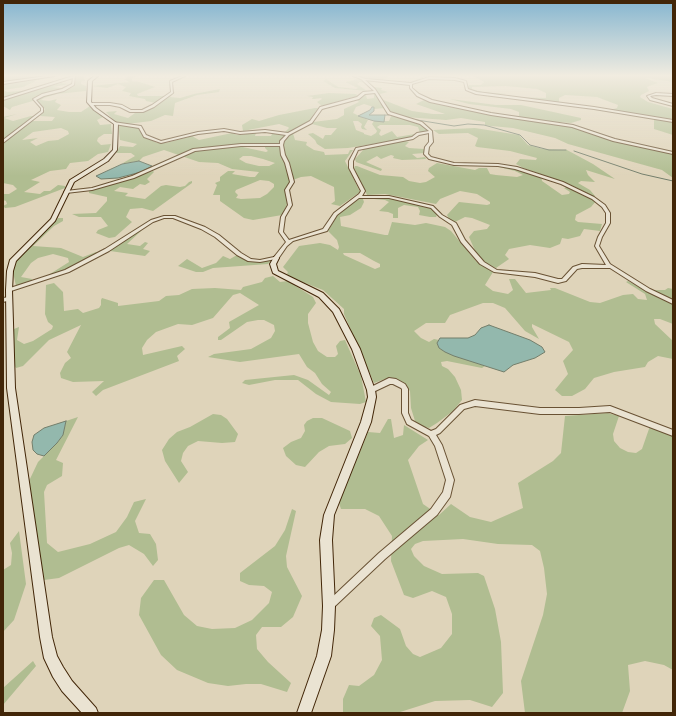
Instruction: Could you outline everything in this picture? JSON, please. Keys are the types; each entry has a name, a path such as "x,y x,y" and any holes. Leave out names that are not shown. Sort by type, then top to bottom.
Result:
{"street":[{"path":"3,142 42,111 42,109"},
{"path":"91,713 67,686 58,672 51,658 46,637 11,388 7,296 13,260 53,220 72,181 106,160 112,153 116,141 117,127 98,109"},
{"path":"127,109 130,111 142,111 145,109"},
{"path":"288,242 282,232 283,217 290,205 287,190 292,182 281,145 288,134 311,122 320,109"},
{"path":"386,109 388,113 421,123 431,132 431,142 426,154 434,160 454,164 504,166 523,169 584,192 605,208 609,219 597,246 604,260 611,267 648,290 673,302"},
{"path":"470,109 573,126 614,140 673,153"},
{"path":"603,109 673,121"},
{"path":"114,123 140,127 145,136 160,142 198,133 224,130 240,133 265,131 288,134"},
{"path":"304,713 324,656 329,606 326,563 329,515 366,422 370,406 371,390 356,349 336,310 321,295 275,272 273,264 288,242 295,238 325,230 335,214 359,197 363,191 351,168 351,162 357,149 413,138 418,134 431,132"},
{"path":"66,192 92,189 133,177 194,150 241,145 281,145"},
{"path":"359,197 389,197 432,206 441,216 454,224 463,241 482,263 499,272 535,275 558,281 564,280 575,268 582,266 611,267"},
{"path":"7,296 72,268 108,250 152,221 164,217 174,218 203,228 217,236 239,254 250,260 260,261 276,258"},
{"path":"329,606 382,556 434,512 447,494 450,480 438,445 431,434 409,422 405,413 405,389 403,386 389,381 378,385 371,390"},
{"path":"431,434 438,431 462,407 475,403 540,411 579,412 610,409 673,433"}],"green space":[{"path":"45,109 81,112 85,109 94,109 103,117 97,120 100,125 111,124 112,134 104,134 98,138 97,141 101,145 111,144 108,152 98,154 88,161 70,163 66,169 50,171 31,180 40,182 24,192 40,194 44,191 50,191 58,185 65,186 65,188 15,207 5,208 3,206 7,204 6,201 3,200 3,194 9,194 17,189 13,185 3,183 3,117 17,114 4,118 13,121 35,116 29,121 52,121 55,117 40,116","holes":["61,128 68,131 69,134 58,140 48,141 36,146 30,142 38,138 22,140 33,132"]},
{"path":"148,109 174,109 173,116 165,115 151,121 127,124 140,128 142,135 157,143 166,143 192,136 199,140 232,133 237,135 256,133 255,136 271,136 272,134 277,133 288,135 293,133 295,140 307,142 306,145 314,150 324,152 325,155 348,154 350,150 353,150 345,161 360,192 340,206 331,204 335,201 334,187 311,176 301,177 290,181 285,190 287,204 282,215 253,220 244,218 220,201 220,195 213,195 217,185 215,183 220,181 220,177 228,171 235,171 232,174 250,177 255,177 259,172 232,169 218,163 199,162 164,150 143,157 139,161 123,163 135,156 131,153 116,153 120,146 133,147 137,144 120,140 118,125 106,112 117,111 114,114 128,118 135,113 129,112 141,112","holes":["265,144 265,148 268,151 266,152 238,146","243,156 263,159 275,163 269,166 259,166 246,163 239,159","260,180 269,181 274,184 274,187 260,198 236,198 238,195 235,192 236,190"]},
{"path":"308,109 317,109 308,123 288,133 285,132 289,128 288,127 279,124 243,131 242,125 252,119 259,121 279,115"},
{"path":"344,109 355,109 353,113 368,120 364,127 367,130 362,129 362,124 358,121 353,121 356,130 371,136 377,131 372,124 374,121 389,121 391,116 396,117 397,115 387,109 408,109 433,114 445,114 432,109 464,109 484,114 571,127 632,145 673,154 673,178 662,170 568,144 555,138 513,128 485,125 485,122 461,118 446,120 405,117 420,124 428,131 420,133 418,127 410,125 380,125 377,127 381,130 379,134 381,136 392,131 397,137 415,134 409,138 348,148 325,149 317,144 308,134 313,133 323,139 325,135 331,135 337,128 327,128 312,124 313,122 337,119 344,115"},
{"path":"512,109 541,109 581,118 581,120 571,123 544,121 519,117 519,112"},
{"path":"673,109 673,119 610,110"},
{"path":"654,119 673,122 673,135 654,129"},
{"path":"475,128 519,135 528,145 543,149 567,150 593,164 615,179 586,170 588,175 595,182 581,181 578,183 590,190 595,196 593,196 569,184 523,168 516,164 520,159 536,160 537,158 510,151 477,147 475,146 478,138 468,133 439,134 433,130"},
{"path":"405,141 409,142 405,146 409,148 424,149 424,153 412,154 417,158 425,157 426,159 402,160 393,158 394,156 391,155 381,159 377,156 366,162 382,169 381,171 356,162 355,159 364,149"},
{"path":"437,163 475,170 479,168 487,168 490,174 496,175 517,177 523,175 515,171 495,166 512,168 541,176 542,181 562,195 569,194 570,192 564,188 567,187 596,201 591,207 576,215 575,220 578,222 602,224 600,231 584,229 580,236 568,239 562,238 560,244 550,248 530,245 509,249 505,255 509,259 496,268 486,263 476,253 469,237 474,231 487,229 490,225 465,217 455,222 449,219 447,215 459,202 487,205 490,204 490,202 477,194 460,191 440,199 436,204 385,194 367,195 354,168 357,166 380,175 403,177 409,181 420,183 426,182 435,177 428,171 429,168"},
{"path":"153,171 154,172 147,179 150,182 145,185 140,184 133,189 120,187 114,191 128,193 125,196 145,199 161,186 166,185 180,187 185,186 192,181 192,183 153,211 142,208 130,209 126,217 132,222 115,237 109,238 96,233 98,230 108,226 101,217 79,217 72,214 96,213 107,201 107,197 89,193 89,191"},
{"path":"373,198 393,198 433,208 437,215 436,217 430,217 419,215 420,211 418,207 404,205 398,208 398,218 393,218 393,214 379,211 389,202"},
{"path":"359,199 363,199 364,202 361,208 350,215 340,217 341,226 385,235 388,235 392,222 415,225 426,223 445,227 451,231 476,261 493,272 485,285 493,291 508,294 513,290 509,279 515,279 526,293 551,290 550,288 555,288 590,302 600,303 623,295 633,294 638,299 647,300 645,294 626,282 628,281 648,292 665,290 668,288 673,289 673,324 660,319 654,319 655,324 673,341 673,359 658,356 648,362 645,367 614,372 594,378 585,389 572,396 562,396 555,390 568,374 563,361 573,350 569,342 532,324 532,327 539,339 525,331 505,308 493,303 483,303 450,315 445,323 426,323 414,331 421,338 429,342 434,339 439,340 437,343 439,348 445,352 485,366 482,368 447,361 441,362 442,366 448,369 455,377 461,390 462,400 453,411 437,423 429,428 421,426 415,421 411,408 410,391 404,384 393,379 385,379 374,383 344,314 344,309 323,290 289,277 287,274 288,272 283,267 299,246 320,243 330,245 338,250 339,247 337,240 328,231 338,214","holes":["343,253 360,253 380,264 380,267 375,269 344,255"]},
{"path":"58,218 63,218 63,221 54,226 33,246 61,248 83,257 96,252 100,253 51,276 50,274 69,262 68,258 53,254 38,258 31,263 21,277 32,279 31,282 16,286 13,272 14,264 17,258"},
{"path":"138,231 141,231 127,244 140,246 145,242 148,243 143,249 150,251 145,256 110,251"},
{"path":"237,255 253,261 272,260 268,264 213,268 203,272 196,272 178,266 187,259 202,268 216,263 223,256 230,259"},
{"path":"273,276 280,282 288,281 313,297 316,303 308,314 308,323 313,342 318,351 327,357 335,357 338,354 336,346 340,341 345,340 361,376 366,402 360,404 331,402 316,394 298,380 275,380 249,385 242,383 245,380 294,375 308,380 329,395 331,392 322,384 315,373 307,367 299,354 240,362 208,357 214,354 251,349 271,338 275,331 274,325 264,320 258,320 247,322 221,340 218,340 218,337 230,328 229,322 259,305 240,293 233,295 213,318 192,325 178,324 156,332 147,340 142,348 143,355 182,346 185,349 177,356 179,361 103,390 96,396 92,392 104,381 73,382 61,378 60,373 65,363 71,358 67,352 81,325 49,340 23,366 16,368 14,365 14,329 19,327 17,340 24,344 33,341 52,329 53,326 48,322 45,314 46,285 54,283 63,292 64,311 78,309 83,313 99,308 102,298 118,303 118,306 159,301 166,296 179,295 192,289 215,288 241,290 243,287 262,282 265,278"},
{"path":"607,413 619,416 613,434 614,441 620,448 628,452 636,453 642,449 650,426 673,435 673,670 664,665 645,661 628,665 630,691 622,713 525,713 521,681 543,615 547,594 544,568 540,551 532,545 498,544 463,539 423,541 415,544 411,549 414,556 424,566 442,574 478,573 484,576 495,609 501,642 503,693 492,707 470,700 435,701 397,713 343,713 343,699 349,685 359,686 374,675 382,660 380,636 371,626 374,618 381,615 400,629 406,646 413,654 420,657 441,648 452,634 452,614 446,597 432,591 413,598 404,595 391,561 392,536 379,516 365,509 341,509 339,503 368,432 380,433 388,419 391,419 394,438 403,435 404,425 428,440 419,446 408,460 423,504 439,515 451,504 470,517 491,522 523,508 518,483 553,461 561,453 565,416"},
{"path":"213,414 221,415 227,419 238,434 235,442 222,443 198,441 188,446 183,453 181,461 188,472 179,483 165,461 162,450 169,439 177,432 190,427"},
{"path":"78,417 56,460 63,463 62,476 47,485 44,492 47,543 58,552 90,544 116,532 127,517 134,502 146,499 135,521 139,533 150,534 156,544 158,560 153,566 144,554 129,545 119,548 59,578 44,580 29,481 38,462 63,435 66,421"},
{"path":"313,418 322,418 350,431 352,438 345,444 329,446 319,452 305,467 296,465 286,456 283,448 291,442 301,438 305,431 304,425 307,421"},
{"path":"292,509 296,511 286,556 287,567 302,596 293,617 281,627 262,627 256,635 257,649 268,662 291,683 287,692 261,684 228,686 208,683 177,670 161,655 139,615 141,598 154,580 164,580 184,615 197,626 212,629 235,628 252,620 269,603 272,592 264,586 249,585 240,581 240,573 275,546 285,530"},
{"path":"19,531 26,584 14,620 3,632 3,570 11,565 12,553 10,543"},
{"path":"33,661 36,666 3,705 3,688"}],"water":[{"path":"374,109 374,111 369,115 385,115 384,122 374,121 358,116"},
{"path":"139,161 152,166 141,172 118,178 101,179 96,176 122,164"},
{"path":"489,325 530,340 542,347 545,352 535,358 513,365 504,372 454,356 439,348 437,343 440,338 468,338 475,335 481,328"},
{"path":"66,421 63,435 44,456 37,454 33,450 32,442 34,435 44,428"}],"waterway":[{"path":"411,119 454,126 468,124 484,125 520,135 530,145 549,150 566,150"},
{"path":"574,151 642,174 673,181"}]}
